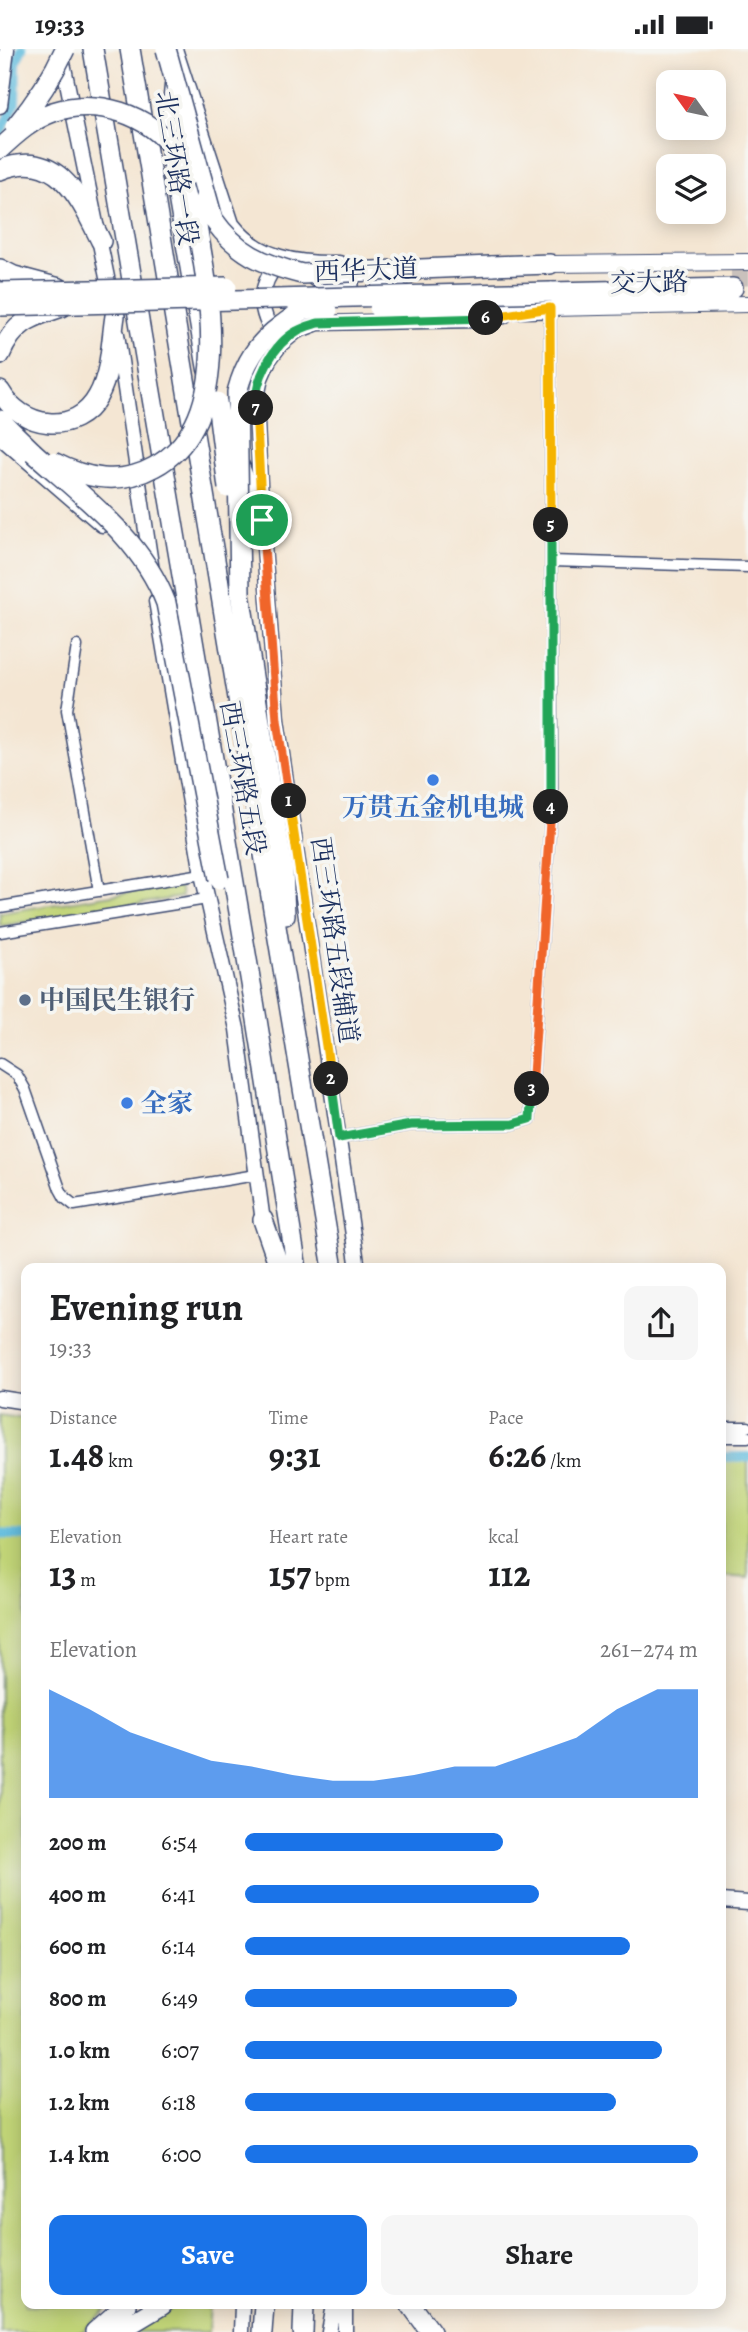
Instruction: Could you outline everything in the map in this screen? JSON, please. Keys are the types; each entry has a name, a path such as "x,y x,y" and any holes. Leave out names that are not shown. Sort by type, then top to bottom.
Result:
{"highway":[{"path":"0,147 35,103 54,73 63,49"},
{"name":"西三环路五段","path":"93,49 296,1263"},
{"name":"北三环路一段","path":"130,49 171,296"},
{"path":"154,49 188,175 207,285 210,344 240,593 283,870 289,1000"},
{"path":"171,49 213,219 227,239 242,251 279,269 302,274 348,291"},
{"path":"0,147 19,131 53,112 94,106 131,115 146,125 176,151 188,175"},
{"path":"0,170 16,165 33,165 50,170 77,193 101,241"},
{"path":"302,274 491,266 550,286"},
{"path":"0,269 69,298"},
{"path":"380,290 419,269"},
{"name":"西华大道","path":"0,306 69,298 741,283"},
{"path":"306,310 486,309 550,286"},
{"path":"380,290 422,309"},
{"path":"240,593 237,392 244,368 265,337 306,310 348,291"},
{"name":"西华大道","path":"0,292 69,298"},
{"name":"西三环路五段","path":"171,296 334,1263"},
{"path":"0,355 6,339 19,325 69,298"},
{"path":"0,391 7,403 19,414 35,421 53,423 70,420 85,411 98,397 106,376 115,316"},
{"path":"33,452 71,471 93,478 117,479 141,474 170,459 187,439 202,408 209,375 210,344"},
{"path":"0,421 121,532 138,551 156,579 166,603 211,876 254,1001"},
{"path":"263,1220 278,1263"},
{"path":"94,2332 121,2309"},
{"path":"117,2332 155,2309"},
{"path":"262,2332 264,2309"},
{"path":"303,2332 304,2309"},
{"path":"414,2309 431,2332"}],"main road":[{"path":"0,106 7,49"},
{"path":"63,49 115,316 156,597 211,876 208,899 237,1029 269,1263"},
{"path":"171,49 232,224 244,240 260,250 282,257 320,264 478,260 550,286"},
{"name":"西三环路五段辅道","path":"171,49 169,159 201,357 216,412 246,474 262,520 277,720 357,1263"},
{"path":"281,344 265,323 262,292 267,276 282,257"},
{"name":"交大路","path":"550,286 741,283"},
{"path":"262,520 256,402 265,368 281,344 297,331 318,323 478,320 550,286"},
{"path":"0,436 116,537 139,567 156,597"},
{"path":"0,1398 21,1401"},
{"path":"726,1901 748,1903"},
{"path":"241,2331 242,2309"},
{"path":"329,2332 333,2309"},
{"path":"345,2309 345,2332"}],"street":[{"path":"339,1138 411,1125 513,1124 530,1119 552,794 550,286"},
{"path":"551,561 748,567"},
{"path":"77,646 67,710 99,891"},
{"path":"0,907 211,876"},
{"path":"0,932 208,899"},
{"path":"0,1064 17,1075 25,1089 60,1189 65,1198 74,1205 256,1175"},
{"path":"726,1427 748,1427"},
{"path":"726,1437 748,1437"}],"green space":[{"path":"180,884 182,897 0,926 0,913"},
{"path":"0,1415 21,1418 21,2309 108,2309 82,2332 0,2332"},
{"path":"748,1453 748,1578 726,1576 726,1455"},
{"path":"172,2309 210,2309 208,2332 130,2332"}],"waterway":[{"path":"0,133 15,104 16,61 22,49"},
{"path":"726,1457 748,1457"},
{"path":"0,1534 21,1536"}],"tunnel":[{"path":"731,276 748,276"}],"place":[{"name":"万贯五金机电城","path":"433,780"},
{"name":"中国民生银行","path":"25,1000"},
{"name":"全家","path":"127,1103"}],"route":[{"path":"550,308 552,794 530,1119 513,1124 411,1125 339,1138 277,720 262,520 256,402 261,378 269,360 281,344 297,331 318,323 478,320 550,308"}]}
